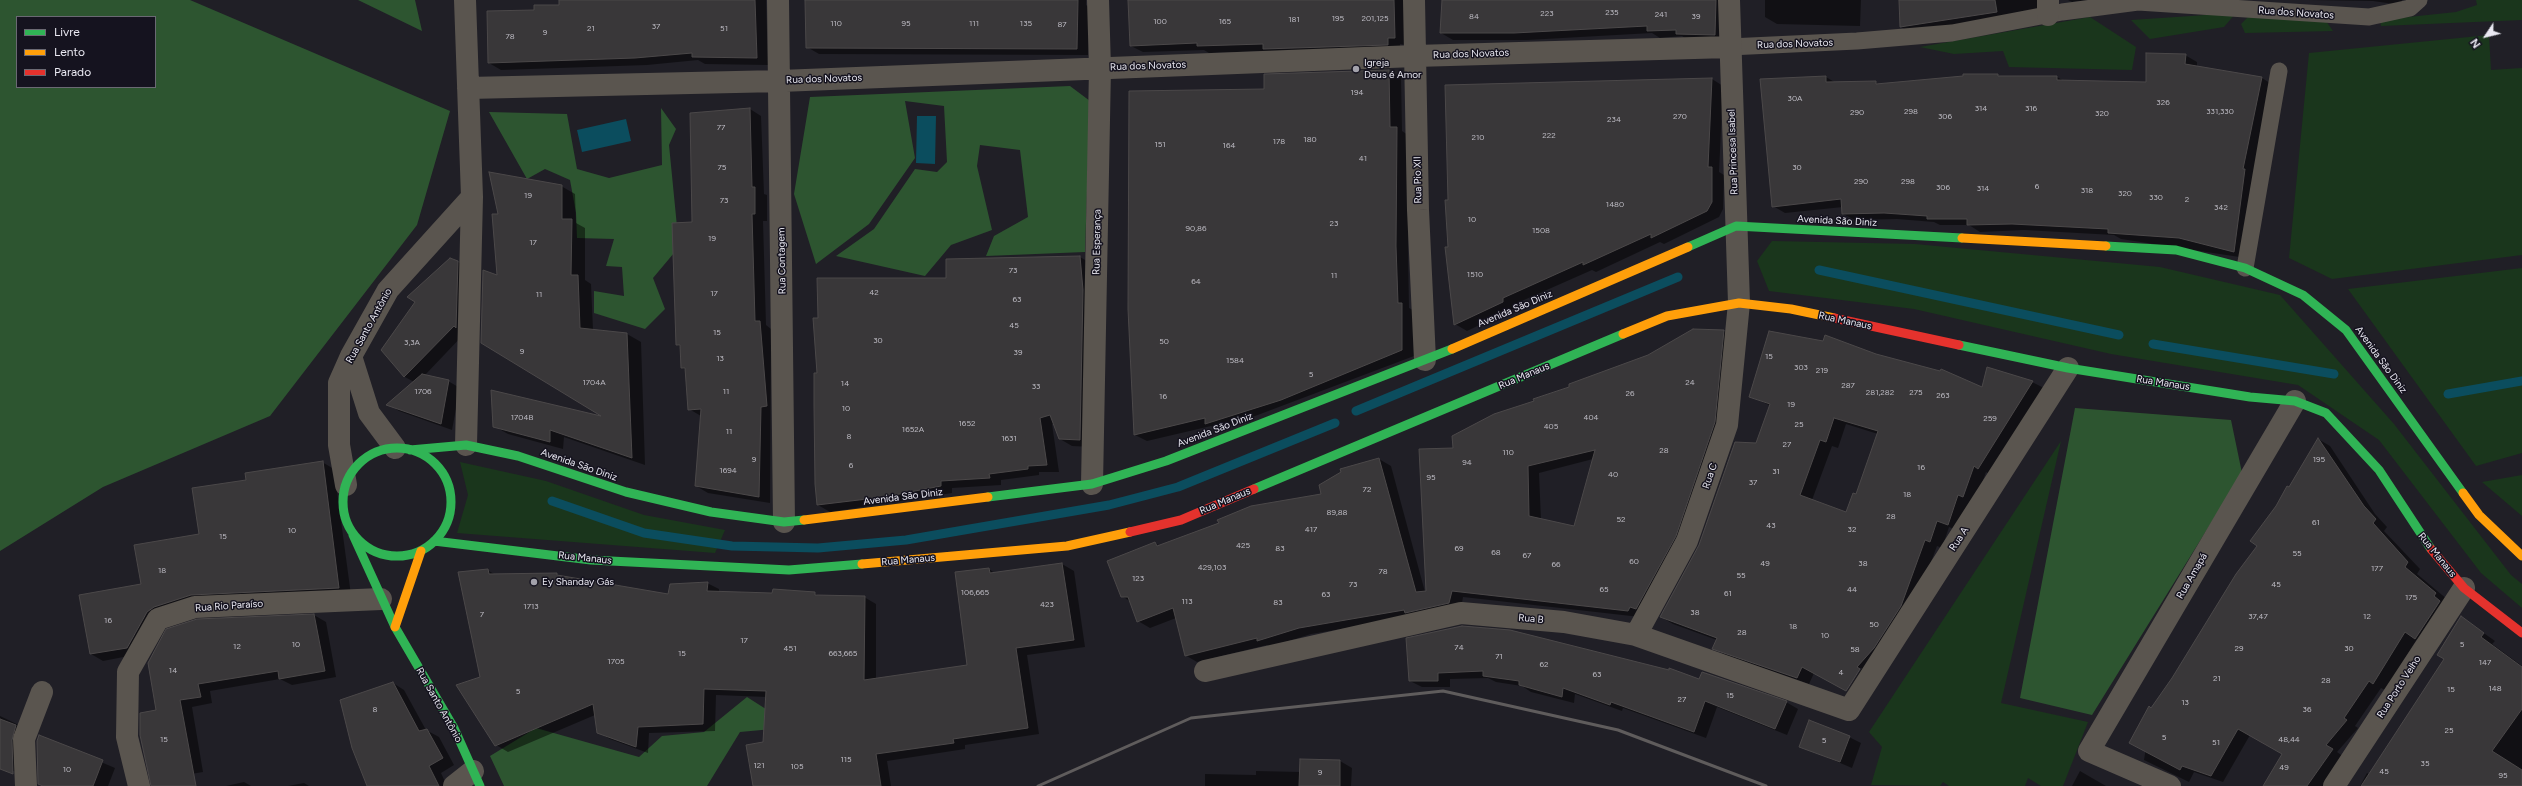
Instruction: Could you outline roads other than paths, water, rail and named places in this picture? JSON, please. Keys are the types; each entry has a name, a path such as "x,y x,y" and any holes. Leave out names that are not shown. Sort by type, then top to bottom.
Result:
{"street":[{"path":"465,0 472,197 466,445"},
{"name":"Rua Contagem","path":"778,0 784,522"},
{"name":"Rua Esperança","path":"1092,484 1100,68 1098,0"},
{"name":"Rua Pio XII","path":"1414,0 1425,360"},
{"name":"Rua Princesa Isabel","path":"1729,0 1729,47 1739,303"},
{"name":"Rua dos Novatos","path":"468,88 780,81 1415,56 1729,47"},
{"name":"Rua Santo Antônio","path":"346,485 339,445 339,383 351,356 388,290 472,197"},
{"name":"Avenida São Diniz","path":"402,449 466,445 518,456 626,492 711,512 784,522 1092,484 1166,461 1425,360 1736,226 2176,250 2245,268 2303,295 2346,330 2479,515 2522,556"},
{"name":"Rua Manaus","path":"434,541 591,560 789,570 1067,546 1181,520 1667,316 1739,303 1791,309 2068,368 2250,396 2295,401 2326,413 2379,470 2426,543 2464,588 2522,633"},
{"name":"Rua C","path":"1636,635 1687,541 1727,425 1739,303"},
{"path":"351,356 369,413 402,449"},
{"name":"Rua A","path":"1849,710 2068,368"},
{"name":"Rua Amapá","path":"2170,786 2089,751 2295,401"},
{"path":"402,449 425,456 438,467 446,480 451,496 448,518 444,528 434,541 421,550 406,556 390,556 375,551 361,543 351,530 344,508 346,485 351,473 370,455 402,449"},
{"name":"Rua Santo Antônio","path":"351,530 395,627 454,728 476,778"},
{"path":"395,627 421,550"},
{"name":"Rua Porto Velho","path":"2334,786 2464,588"},
{"name":"Rua Rio Paraíso","path":"139,786 127,737 128,672 158,620 195,607 381,599"},
{"name":"Rua B","path":"1205,671 1461,613 1564,622 1636,635 1849,710"},
{"path":"26,786 24,739 42,692"},
{"path":"454,786 476,778"}],"lane":[{"name":"Rua dos Novatos","path":"1729,47 1857,41 1952,33 2048,7 2138,2 2369,17 2410,8 2419,0"},
{"path":"2245,268 2279,71"}],"water":[{"path":"917,116 936,116 935,164 916,163"},
{"path":"626,119 631,141 582,152 577,130"}],"waterway":[{"path":"1819,270 2119,335"},
{"path":"1356,411 1678,277"},
{"path":"2153,344 2334,374"},
{"path":"2448,394 2522,381"},
{"path":"552,501 644,533 732,546 818,548 906,540 1109,505 1178,487 1335,423"}],"railway":[{"path":"1038,786 1191,718 1443,691 1618,730 1766,786"}],"place":[{"name":"Igreja Deus é Amor","path":"1356,69"},
{"name":"Ey Shanday Gás","path":"534,582"}]}
